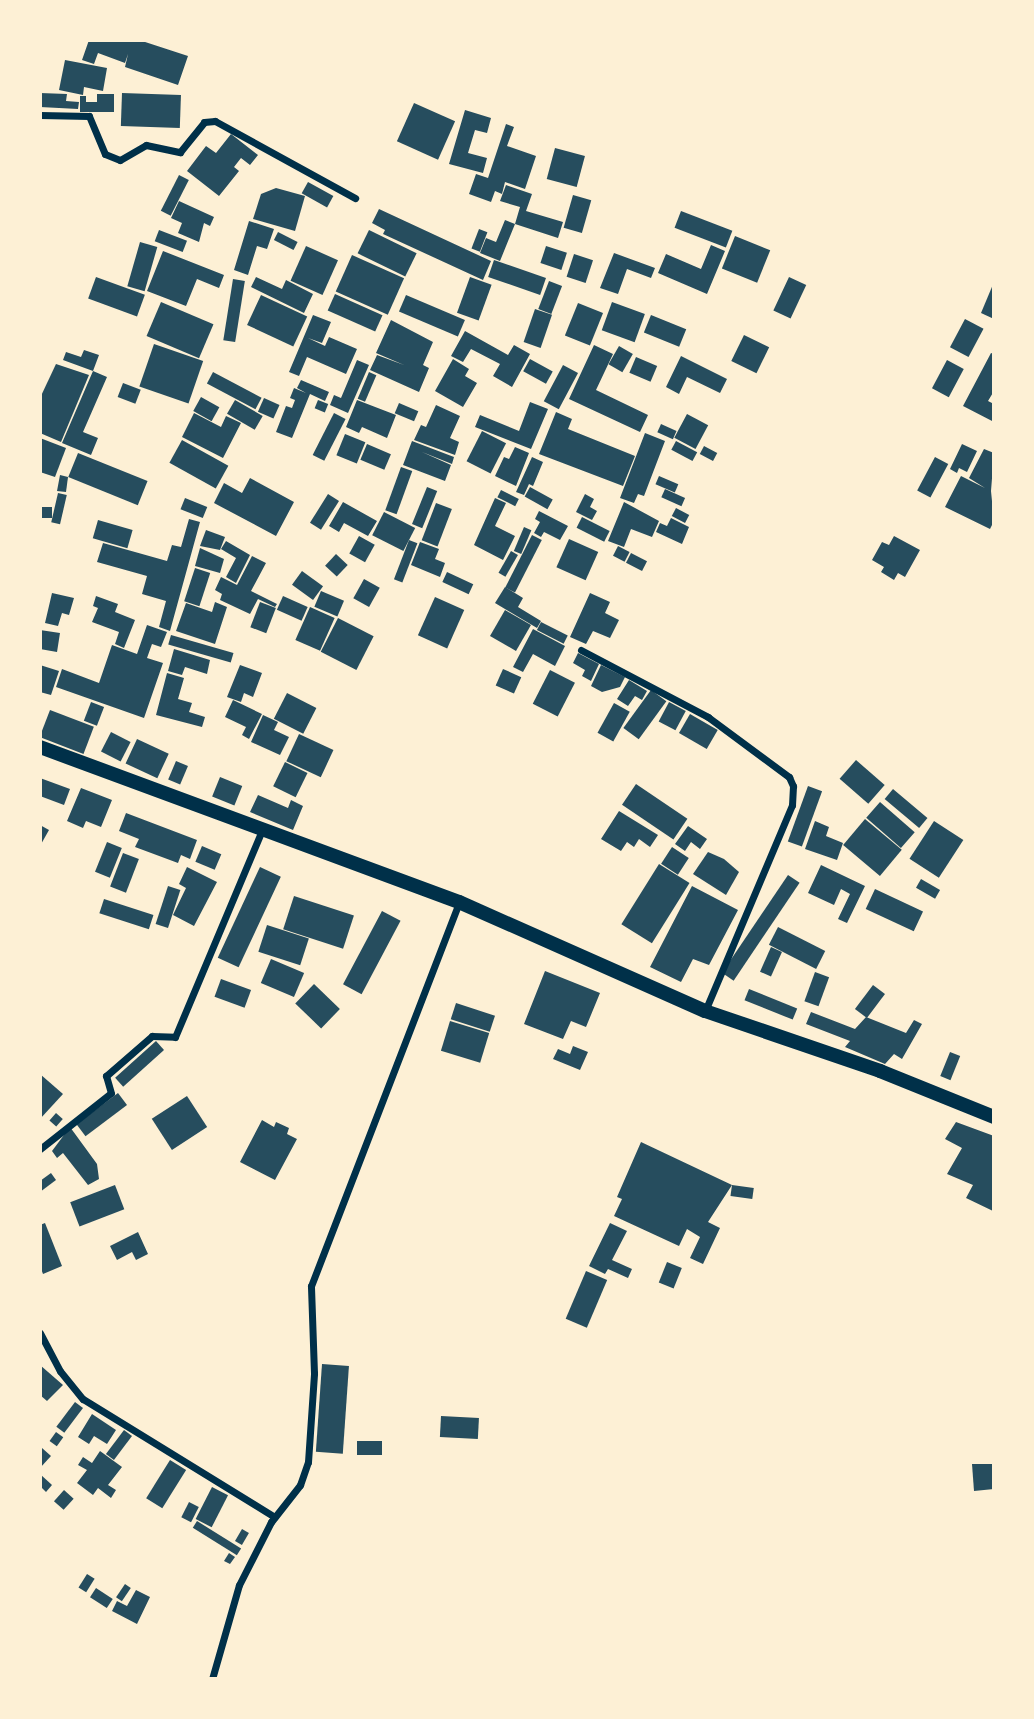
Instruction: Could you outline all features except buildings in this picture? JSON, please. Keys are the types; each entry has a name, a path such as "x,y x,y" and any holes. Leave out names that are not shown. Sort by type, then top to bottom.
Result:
{"main road":[{"path":"40,747 459,902 705,1011 880,1071 994,1117"}],"street":[{"path":"40,115 89,116 106,154 120,160 146,145 180,152 204,122 215,121 355,198"},
{"path":"581,650 708,717 789,777 793,786 792,805 705,1011"},
{"path":"40,1149 111,1093 106,1076 152,1036 175,1037 262,830"},
{"path":"212,1679 239,1585 275,1517 300,1485 308,1462 314,1373 311,1286 459,902"},
{"path":"40,1333 60,1371 83,1399 275,1517"}]}
